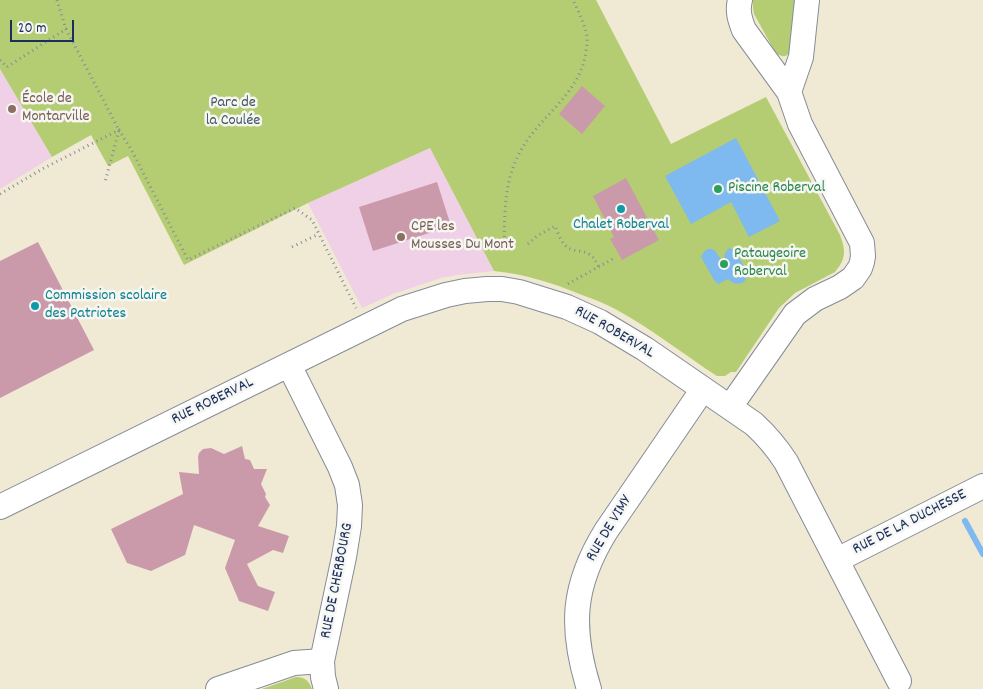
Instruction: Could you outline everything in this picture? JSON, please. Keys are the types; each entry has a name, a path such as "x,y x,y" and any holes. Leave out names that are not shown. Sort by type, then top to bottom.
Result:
{"street":[{"path":"730,407 786,324 795,314 815,299 848,282 857,273 863,256 862,243 800,124 789,92 744,30 738,8 740,0"},
{"path":"789,92 800,56 807,0"},
{"name":"RUE ROBERVAL","path":"0,507 365,326 402,310 446,295 465,291 502,289 537,297 600,322 645,349 730,407 754,424 773,442 786,462 899,681"},
{"name":"RUE DE CHERBOURG","path":"289,365 344,476 350,505 344,557 322,661 326,689"},
{"name":"RUE DE VIMY","path":"589,689 580,658 577,633 579,596 585,571 606,531 703,389"},
{"name":"RUE DE LA DUCHESSE","path":"837,560 983,486"},
{"path":"218,689 294,663 322,661"}],"path":[{"path":"57,0 66,29 188,260 295,208 312,220 365,326"},
{"path":"504,242 506,195 514,164 520,151 568,91 581,69 585,57 587,33 573,0"},
{"path":"0,60 7,67 66,29"},
{"path":"105,182 119,130"},
{"path":"0,194 44,168 119,130"},
{"path":"528,244 537,236 555,226 562,241 568,248 590,254 599,266"},
{"path":"292,247 319,234"},
{"path":"584,275 616,257"}],"shaded area":[{"name":"École de Montarville","path":"0,69 52,157 0,189"},
{"name":"CPE les Mousses Du Mont","path":"430,148 494,271 441,278 393,294 362,308 308,203"}],"green space":[{"name":"Parc de la Coulée","path":"0,0 596,0 671,144 766,97 840,235 844,250 843,259 835,272 795,293 779,308 736,372 731,372 725,376 717,376 643,325 604,304 539,280 517,274 494,271 430,148 308,203 184,265 128,156 108,166 91,135 52,157 0,69"},
{"path":"753,0 795,0 790,52 787,55 781,56 775,52 754,14"},
{"path":"296,677 306,680 312,689 262,689"}],"water":[{"name":"Piscine Roberval","path":"736,138 780,221 749,237 731,202 691,224 665,176"},
{"name":"Pataugeoire Roberval","path":"729,248 733,249 744,266 747,273 746,279 742,283 736,284 728,279 719,285 714,280 701,257 706,250 712,249 722,260"}],"building":[{"path":"582,86 605,106 582,134 559,114"},
{"name":"Chalet Roberval","path":"626,178 659,240 622,260 610,239 614,237 593,196"},
{"path":"437,182 451,226 373,251 359,207"},
{"name":"Commission scolaire des Patriotes","path":"38,242 94,350 0,398 0,261"},
{"path":"242,446 245,459 250,460 254,469 267,469 261,484 270,505 258,526 289,536 283,553 273,550 247,564 258,586 275,592 268,611 239,601 225,568 235,540 194,525 185,555 151,571 127,563 111,529 183,494 179,472 199,474 198,457 203,449 211,448 224,454"}],"waterway":[{"path":"965,521 983,554"}],"place":[{"name":"École de Montarville","path":"12,109"},
{"name":"Piscine Roberval","path":"718,189"},
{"name":"Chalet Roberval","path":"621,209"},
{"name":"CPE les Mousses Du Mont","path":"401,237"},
{"name":"Pataugeoire Roberval","path":"724,264"},
{"name":"Commission scolaire des Patriotes","path":"35,306"}]}
